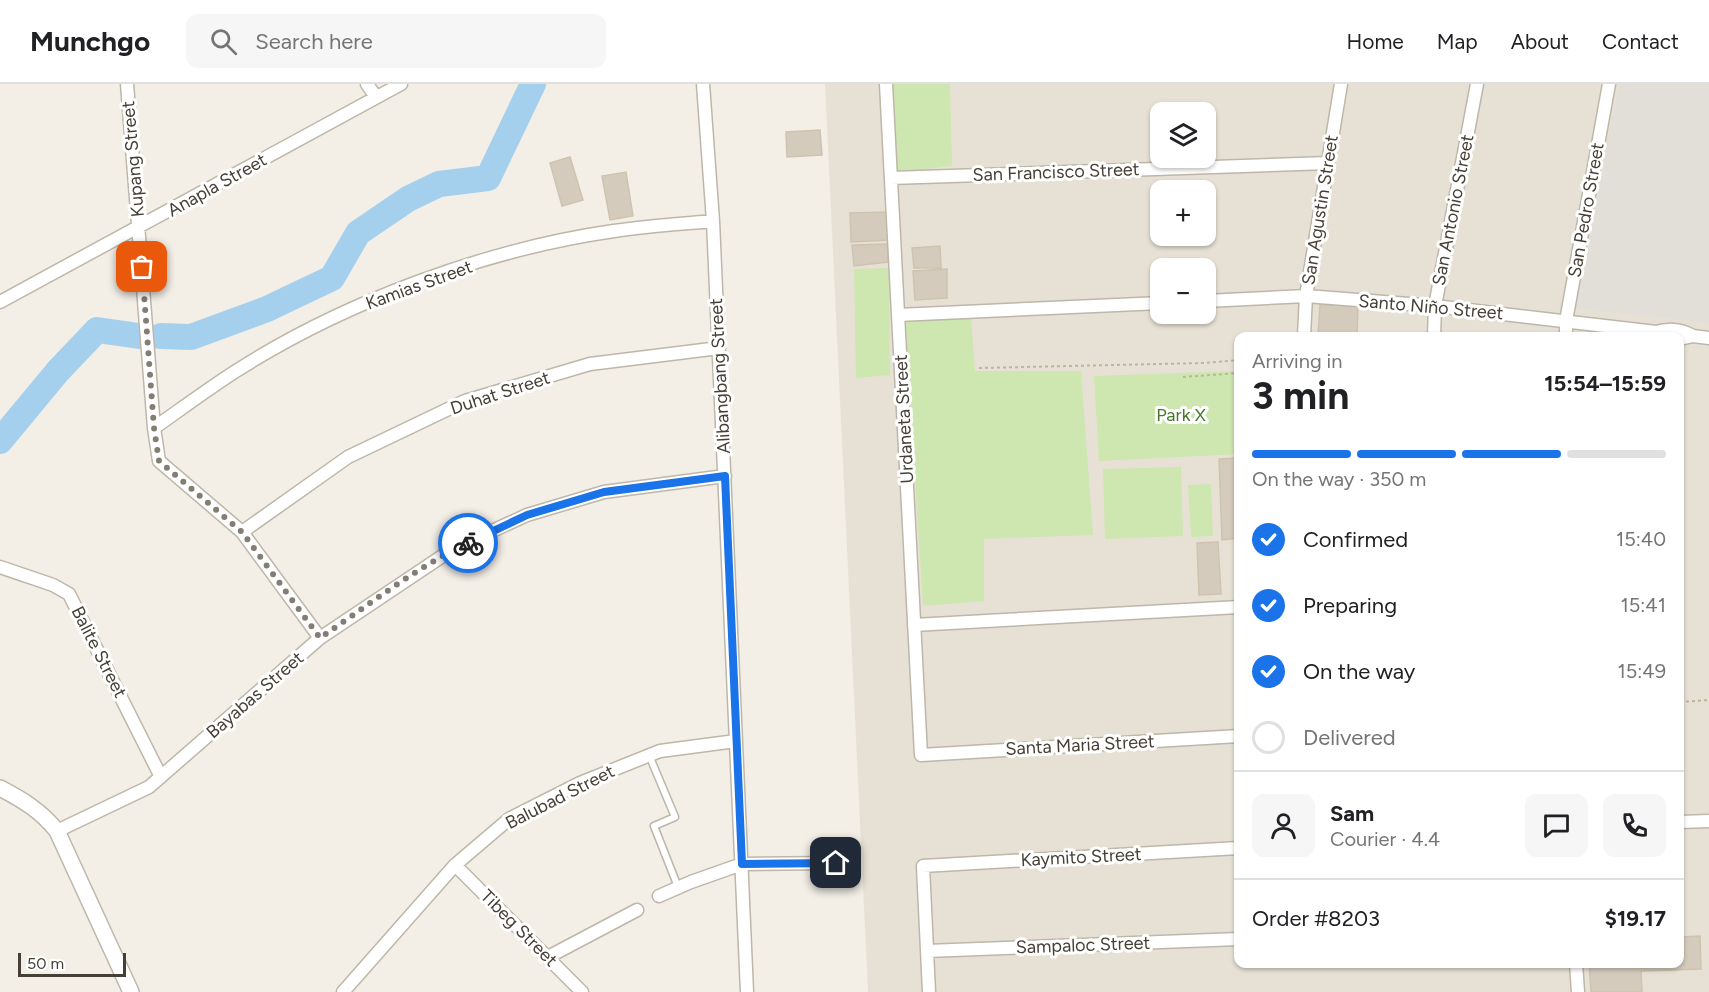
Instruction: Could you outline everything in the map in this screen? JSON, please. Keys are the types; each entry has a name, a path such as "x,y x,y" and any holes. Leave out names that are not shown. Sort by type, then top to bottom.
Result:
{"street":[{"name":"Kupang Street","path":"128,84 154,428 159,461 242,532 320,638"},
{"path":"367,84 376,97"},
{"name":"Anapla Street","path":"0,302 401,84"},
{"name":"Alibangbang Street","path":"703,84 713,220 747,992"},
{"name":"Urdaneta Street","path":"886,84 921,754"},
{"name":"San Agustin Street","path":"1304,332 1306,296 1341,84"},
{"name":"San Antonio Street","path":"1434,332 1435,306 1477,84"},
{"name":"San Pedro Street","path":"1566,332 1566,321 1609,84"},
{"name":"San Francisco Street","path":"891,178 1328,163"},
{"name":"Kamias Street","path":"154,428 237,370 325,321 418,281 514,251 613,231 713,220"},
{"name":"Santo Niño Street","path":"1216,300 1306,296 1435,306 1645,332"},
{"path":"898,315 1150,304"},
{"name":"Santo Niño Street","path":"1662,332 1666,329 1684,331 1693,336"},
{"name":"Santo Niño Street","path":"1684,338 1693,336 1709,338"},
{"name":"Duhat Street","path":"242,532 348,457 465,401 590,364 719,348"},
{"name":"Bayabas Street","path":"57,831 149,787 320,638 453,549 527,515 604,492 725,476"},
{"name":"Balite Street","path":"0,567 53,585 69,594 160,777"},
{"path":"914,625 1234,607"},
{"name":"Santa Maria Street","path":"921,754 1234,736"},
{"name":"Balubad Street","path":"343,992 455,865 509,819 580,783 660,751 736,741"},
{"path":"0,788 30,804 57,831 131,992"},
{"path":"1684,822 1709,821"},
{"name":"Kaymito Street","path":"927,951 923,866 1234,848"},
{"path":"659,896 742,864 836,863"},
{"name":"Tibeg Street","path":"455,865 582,992"},
{"path":"548,957 637,910"},
{"name":"Sampaloc Street","path":"927,951 1234,939"},
{"path":"927,951 929,992"},
{"path":"1576,968 1578,992"}],"lane":[{"path":"649,755 675,817 654,826 678,888"}],"path":[{"path":"979,368 1234,360"},
{"path":"1183,377 1234,373"},
{"path":"1684,702 1709,700"}],"shaded area":[{"path":"825,84 1709,84 1709,992 868,992"},
{"path":"1620,84 1709,84 1709,323 1571,308"}],"green space":[{"path":"893,84 950,84 952,166 897,172"},
{"path":"889,268 890,375 856,378 854,269"},
{"path":"971,317 975,371 1081,371 1093,535 984,539 984,601 923,606 905,318"},
{"name":"Park X","path":"1234,371 1234,454 1099,461 1094,376"},
{"path":"1181,467 1183,536 1105,539 1103,469"},
{"path":"1211,484 1213,536 1191,537 1188,485"}],"building":[{"path":"820,130 822,155 787,157 786,132"},
{"path":"570,157 583,200 562,206 550,163"},
{"path":"626,172 633,216 610,220 602,176"},
{"path":"889,212 890,240 851,242 850,213"},
{"path":"889,244 888,262 854,266 852,245"},
{"path":"940,246 941,268 914,268 912,248"},
{"path":"947,269 947,298 915,300 913,271"},
{"path":"1320,305 1358,305 1357,332 1318,332"},
{"path":"1234,458 1234,539 1222,540 1219,459"},
{"path":"1218,542 1221,594 1199,595 1197,543"},
{"path":"1700,936 1701,969 1641,971 1642,992 1591,992 1589,968 1684,968 1684,937"}],"waterway":[{"path":"161,336 191,337 267,309 332,278 358,233 408,199 439,184 488,178 533,84"},
{"path":"0,441 58,371 97,330 139,336"}],"way so far":[{"path":"142,267 154,428 159,461 242,532 320,638 453,549 468,543"}],"route":[{"path":"468,543 527,515 604,492 725,476 742,864 836,863"}]}
